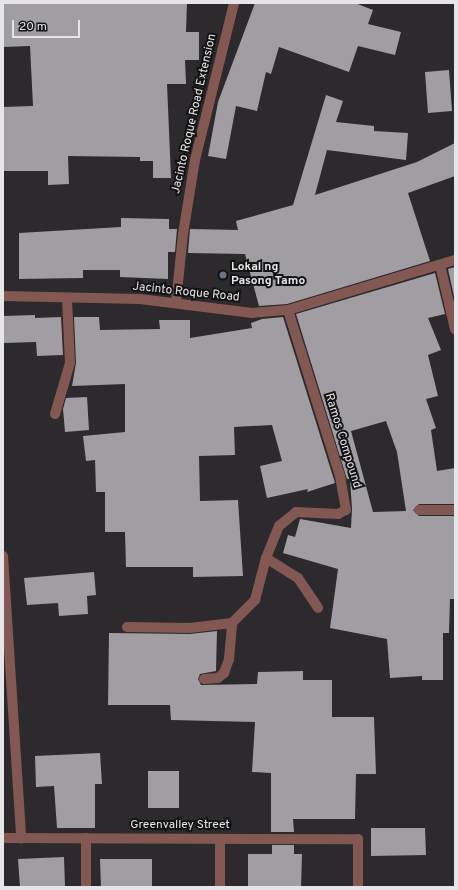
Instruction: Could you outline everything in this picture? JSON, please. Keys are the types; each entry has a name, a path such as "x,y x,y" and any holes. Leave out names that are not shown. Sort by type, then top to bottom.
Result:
{"street":[{"name":"Jacinto Roque Road Extension","path":"176,302 183,234 195,160 234,3"},
{"name":"Jacinto Roque Road","path":"3,296 176,302 252,313 288,310 455,260"},
{"path":"440,265 455,329"},
{"path":"55,414 70,363 67,299"},
{"name":"Ramos Compound","path":"232,622 255,600 266,558 279,526 296,512 338,514 346,510 340,476 288,310"},
{"path":"420,510 455,510"},
{"path":"3,556 21,838"},
{"path":"266,558 298,578 318,608"},
{"path":"127,627 190,628 232,622 229,659 224,673 218,678 204,679"},
{"name":"Greenvalley Street","path":"3,838 358,839 358,887"},
{"path":"86,838 86,887"},
{"path":"220,839 220,887"}],"building":[{"path":"3,3 187,3 186,32 199,32 199,60 185,60 186,84 167,84 171,178 153,178 153,161 140,161 140,157 68,156 69,184 48,185 48,171 3,171 3,107 33,106 30,46 3,47"},
{"path":"255,3 355,3 373,10 368,24 401,32 395,55 358,46 349,72 279,47 271,74 266,72 257,111 236,106 226,159 208,156 218,102"},
{"path":"449,70 452,111 428,113 425,72"},
{"path":"326,95 343,101 336,122 374,126 374,131 408,133 406,160 327,150 315,195 417,162 455,143 455,176 408,193 430,261 287,304 259,306 245,254 188,253 190,229 238,230 236,221 293,205"},
{"path":"121,218 169,219 169,229 177,229 175,252 168,252 168,279 120,277 120,270 83,270 83,278 19,279 19,233 121,227"},
{"path":"455,267 455,301 448,269"},
{"path":"435,273 445,314 428,318 441,350 428,355 438,396 426,399 436,428 431,430 437,471 455,468 455,504 419,504 413,510 419,516 455,516 455,599 450,599 449,633 443,633 443,680 422,680 422,676 390,678 387,639 330,628 338,569 283,553 288,535 295,537 300,519 351,528 352,509 350,479 347,479 296,314","holes":["386,421 397,452 406,511 373,512 351,431"]},
{"path":"35,315 35,318 61,317 63,355 37,356 36,342 3,343 3,316"},
{"path":"74,317 99,317 100,330 160,329 159,320 190,320 190,338 252,328 251,323 262,319 283,317 335,483 307,492 308,489 267,498 260,466 282,461 272,425 234,427 235,455 199,456 200,501 238,500 243,576 193,577 193,567 126,567 125,532 105,532 105,492 96,492 95,460 86,461 83,436 125,432 125,384 72,386 76,363"},
{"path":"87,397 89,430 65,432 63,409 66,398"},
{"path":"94,572 96,595 87,596 88,614 59,616 58,603 27,605 24,578"},
{"path":"217,631 216,671 200,674 198,679 201,685 257,684 258,672 303,671 303,680 332,680 332,717 374,717 376,774 356,774 355,819 293,819 294,832 271,832 271,773 252,772 255,722 171,720 170,705 108,705 109,633 190,634"},
{"path":"100,753 102,784 95,784 95,828 57,828 54,786 36,787 35,756"},
{"path":"148,771 179,771 179,808 148,808"},
{"path":"371,828 425,828 426,855 371,856"},
{"path":"272,845 294,845 294,854 302,854 301,887 248,887 248,854 272,854"},
{"path":"64,857 65,887 20,887 18,859"},
{"path":"100,859 152,859 152,887 101,887"}],"place":[{"name":"Lokal ng Pasong Tamo","path":"223,275"}]}
